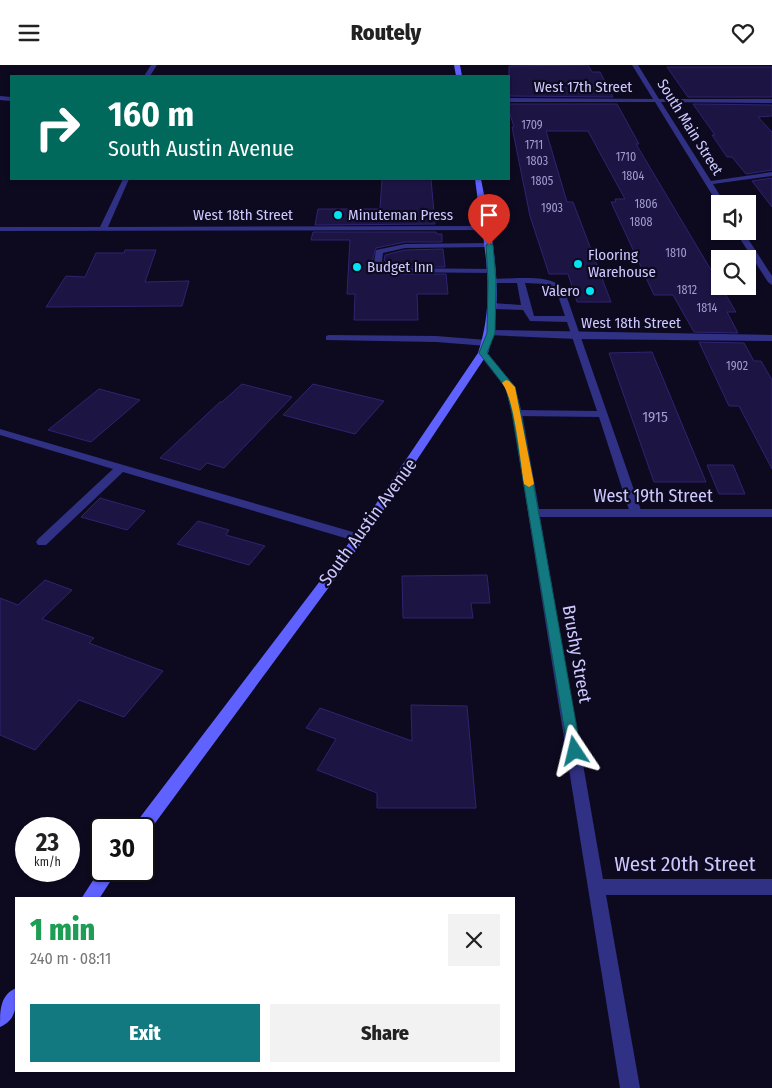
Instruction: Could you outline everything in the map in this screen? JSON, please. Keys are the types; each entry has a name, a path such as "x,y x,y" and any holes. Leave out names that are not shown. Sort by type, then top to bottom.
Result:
{"main road":[{"path":"478,180 492,276 492,306 487,343"},
{"name":"South Austin Avenue","path":"150,817 359,538 487,343"},
{"path":"90,897 101,882"},
{"path":"1,1015 15,998"}],"street":[{"name":"South Main Street","path":"635,65 716,195"},
{"name":"West 17th Street","path":"510,100 772,101"},
{"path":"708,183 772,174"},
{"path":"103,229 126,180"},
{"name":"West 18th Street","path":"0,229 486,228"},
{"path":"745,240 772,282"},
{"path":"489,245 405,246 380,253 378,262 388,270 492,276 556,284 560,289 636,513"},
{"path":"521,281 526,308 530,317 533,319 570,319"},
{"path":"492,306 526,308"},
{"name":"West 18th Street","path":"329,338 436,339 487,343 576,336 772,338"},
{"name":"Brushy Street","path":"487,343 510,387 517,413 598,887 630,1088"},
{"path":"517,413 603,414"},
{"path":"0,432 359,538"},
{"path":"42,542 121,468"},
{"name":"West 19th Street","path":"534,513 772,513"},
{"name":"West 20th Street","path":"598,887 772,887"}],"building":[{"path":"588,65 592,72 600,72 613,97 510,96 509,66"},
{"path":"667,67 772,67 772,97 688,97"},
{"path":"510,104 617,104 639,144 636,144 711,270 711,295 726,295 736,312 727,312 738,333 694,332 673,295 654,295 611,202 616,202 615,199 625,199 588,131 546,131 567,202 573,202 611,302 577,302 568,274 549,274 530,216 512,127 514,127 510,114"},
{"path":"693,104 772,105 772,116 758,117 772,132 772,170 746,174 732,157 727,157 712,135 715,135"},
{"path":"772,178 772,207 752,181"},
{"path":"382,180 431,180 435,224 315,225 318,209 380,209"},
{"path":"313,232 436,232 437,234 442,234 442,242 405,242 376,248 372,262 387,274 446,274 448,294 417,294 418,320 354,320 355,294 347,294 350,240 311,240"},
{"path":"443,249 445,267 390,266 384,260 385,255 405,250"},
{"path":"125,250 156,250 145,282 189,281 182,306 46,307 66,276 85,277 96,253 124,253"},
{"path":"699,342 744,343 754,361 761,361 772,380 772,469 739,406 729,406"},
{"path":"652,352 706,482 654,482 609,353"},
{"path":"242,384 292,397 224,468 207,463 200,470 160,458 220,402"},
{"path":"313,384 384,401 355,434 283,415"},
{"path":"99,389 140,400 91,442 48,430"},
{"path":"707,465 733,465 745,494 719,494"},
{"path":"100,498 145,511 127,530 81,517"},
{"path":"198,521 229,530 226,535 265,546 249,565 177,544"},
{"path":"487,575 490,603 471,603 473,618 403,618 402,576"},
{"path":"45,580 72,590 42,619 94,638 89,643 163,671 124,717 79,700 35,750 0,735 0,598 18,605"},
{"path":"411,705 467,706 476,808 377,808 377,793 317,770 336,739 306,728 320,708 412,741"}],"slow traffic":[{"path":"506,383 510,387 517,413 529,484"}],"place":[{"name":"Minuteman Press","path":"338,215"},
{"name":"Flooring Warehouse","path":"578,264"},
{"name":"Budget Inn","path":"357,267"},
{"name":"Valero","path":"590,291"}],"route":[{"path":"489,245 492,271 491,333 483,353 510,387 517,413 575,751"}]}
